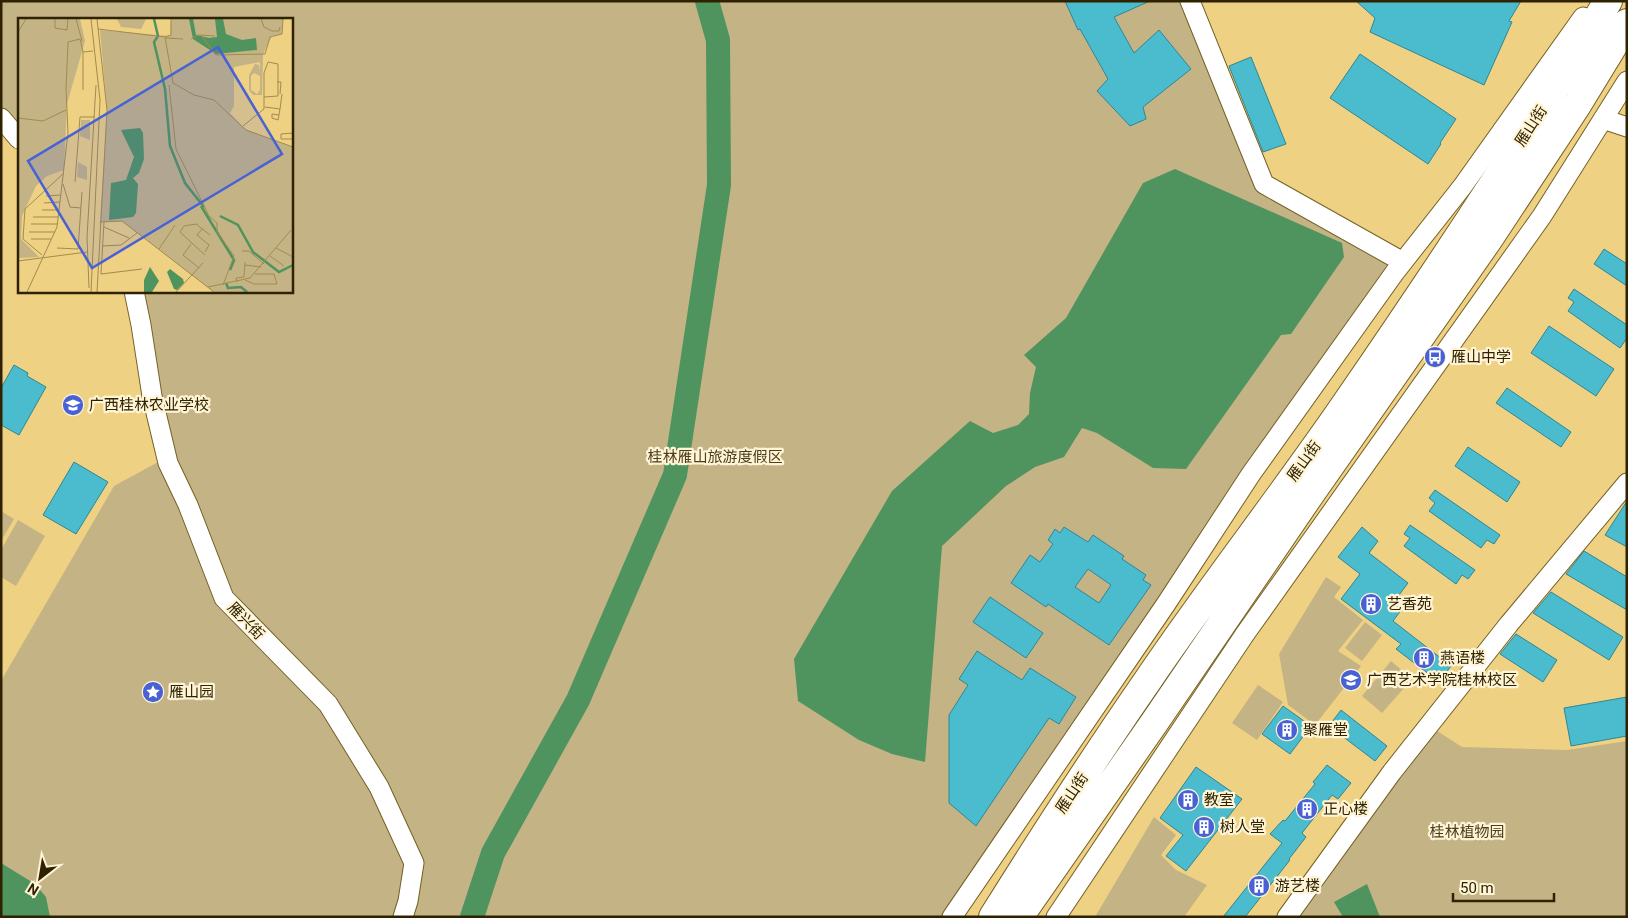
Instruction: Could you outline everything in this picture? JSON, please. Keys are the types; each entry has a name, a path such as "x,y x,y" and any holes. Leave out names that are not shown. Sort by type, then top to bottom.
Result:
{"highway":[{"name":"雁山街","path":"993,917 1040,841 1148,679 1343,407 1431,278 1542,111 1608,1"},
{"name":"雁山街","path":"1019,917 1333,461 1488,240 1577,105 1627,23"}],"street":[{"path":"1190,1 1264,184 1403,262"},
{"path":"952,917 1166,604 1251,474 1403,262 1475,168 1572,34 1593,1"},
{"path":"1056,917 1245,634 1542,216 1627,81"},
{"path":"1,118 18,138"},
{"path":"1603,119 1627,127"},
{"name":"雁兴街","path":"134,292 152,396 168,463 188,505 224,598 328,704 379,787 414,863 408,901 403,917"},
{"path":"1287,917 1392,772 1509,624 1627,483"}],"green space":[{"name":"桂林雁山旅游度假区","path":"1,1 1190,1 1264,184 1403,262 952,917 1,917 1,681 114,486 160,461 134,292 292,292 292,18 18,18 18,138 1,118"},
{"path":"1,511 14,519 1,541"},
{"path":"18,520 45,536 16,586 1,577 1,550"},
{"path":"1326,577 1341,587 1334,597 1363,620 1338,651 1361,666 1315,725 1288,705 1279,654"},
{"path":"1365,622 1382,635 1362,661 1345,648"},
{"path":"1391,661 1412,679 1382,713 1362,696"},
{"path":"1258,685 1283,702 1257,740 1232,723"},
{"name":"桂林植物园","path":"1431,727 1462,747 1567,750 1627,741 1627,917 1292,917"},
{"path":"1154,817 1176,835 1161,855 1176,870 1207,885 1184,917 1095,917"}],"shaded area":[{"path":"1175,169 1342,243 1344,257 1291,334 1281,335 1186,469 1153,468 1097,433 1082,428 1064,457 1035,467 1006,486 942,546 925,762 892,754 859,740 798,701 794,659 892,491 970,421 993,433 1018,425 1029,414 1030,393 1036,367 1024,355 1066,318 1143,183"},
{"path":"1,863 35,884 46,897 50,917 1,917"},
{"path":"1367,884 1380,917 1343,917 1334,902"}],"building":[{"path":"1065,1 1150,1 1114,17 1134,53 1159,30 1191,69 1143,107 1146,119 1130,126 1097,91 1108,79 1080,29 1078,30"},
{"path":"1356,1 1521,1 1509,21 1512,22 1484,85 1370,32 1375,18"},
{"path":"1360,54 1456,119 1428,164 1330,98"},
{"path":"1251,57 1286,144 1263,152 1229,66"},
{"path":"1604,249 1627,264 1627,286 1594,264"},
{"path":"1574,289 1627,325 1627,338 1620,348 1568,311 1574,302 1568,298"},
{"path":"1549,326 1614,369 1596,396 1531,353"},
{"path":"14,365 28,373 27,376 46,387 19,435 1,425 1,388"},
{"path":"1507,388 1571,432 1561,447 1496,403"},
{"path":"1468,447 1520,482 1507,502 1455,466"},
{"path":"74,462 108,482 76,534 43,515"},
{"path":"1435,490 1500,535 1494,544 1487,540 1481,548 1429,511 1435,503 1429,498"},
{"path":"1627,501 1627,547 1605,535"},
{"path":"1410,525 1475,570 1468,579 1462,575 1456,584 1404,546 1410,538 1404,534"},
{"path":"1064,527 1088,542 1093,535 1124,556 1122,559 1146,575 1143,580 1151,585 1109,645 1048,604 1046,607 1011,583 1030,555 1040,562 1053,544 1048,540 1055,529 1060,533","holes":["1088,569 1111,585 1099,603 1075,587"]},
{"path":"1362,527 1378,541 1369,553 1408,583 1393,603 1402,609 1393,621 1451,666 1439,682 1396,649 1401,644 1341,599 1360,574 1338,557"},
{"path":"1584,551 1627,577 1627,610 1566,574"},
{"path":"1551,592 1623,637 1609,660 1533,613"},
{"path":"990,597 1043,633 1026,658 973,622"},
{"path":"1516,634 1557,660 1543,682 1500,654"},
{"path":"977,651 1022,680 1030,668 1076,697 1059,724 1049,718 976,826 949,803 949,715 968,685 959,679"},
{"path":"1627,697 1627,736 1571,746 1564,708"},
{"name":"聚雁堂","path":"1283,706 1311,726 1290,754 1262,734"},
{"path":"1341,710 1387,746 1375,761 1329,726"},
{"path":"1327,765 1351,783 1338,799 1332,795 1302,833 1306,837 1290,860 1245,917 1223,917 1282,843 1270,834 1283,820 1285,821 1315,784 1313,782"},
{"path":"1196,767 1242,799 1186,871 1166,856 1183,835 1160,818"}],"waterway":[{"path":"472,917 493,853 578,700 675,475 719,185 718,40 707,1"}],"place":[{"name":"雁山中学","path":"1435,357"},
{"name":"广西桂林农业学校","path":"73,405"},
{"name":"艺香苑","path":"1371,604"},
{"name":"燕语楼","path":"1424,658"},
{"name":"广西艺术学院桂林校区","path":"1351,680"},
{"name":"雁山园","path":"153,692"},
{"name":"聚雁堂","path":"1287,730"},
{"name":"教室","path":"1188,800"},
{"name":"正心楼","path":"1307,809"},
{"name":"树人堂","path":"1204,827"},
{"name":"游艺楼","path":"1259,886"}]}
